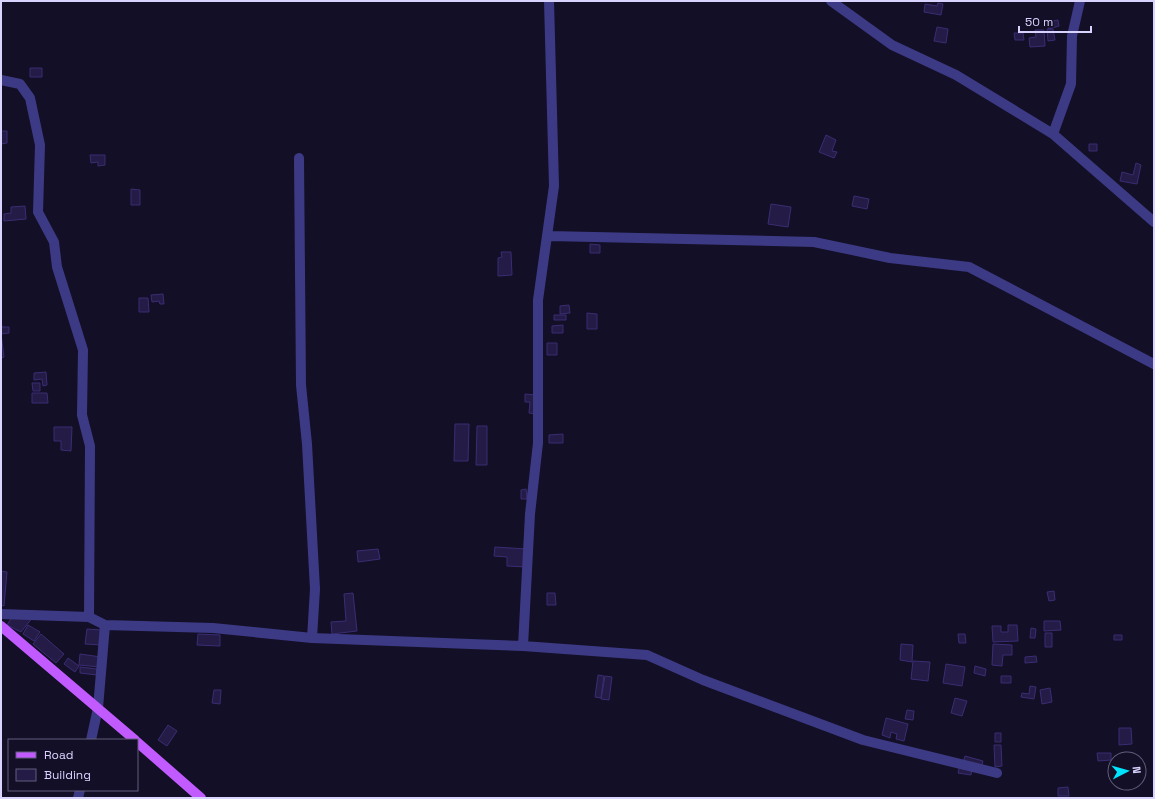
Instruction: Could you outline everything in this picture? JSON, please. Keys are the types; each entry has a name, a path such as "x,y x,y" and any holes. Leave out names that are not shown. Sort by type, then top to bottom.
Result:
{"main road":[{"path":"1,626 134,739"},
{"path":"138,743 200,798"}],"street":[{"path":"523,646 530,514 538,444 538,300 554,186 549,1"},
{"path":"831,1 892,45 956,75 1053,134 1154,222"},
{"path":"1053,134 1071,84 1072,36 1080,1"},
{"path":"1,80 20,84 30,98 40,145 38,212 54,242 57,267 83,350 82,416 90,446 89,617"},
{"path":"299,158 301,385 307,444 315,589 312,638"},
{"path":"548,236 814,242 890,258 969,267 1154,364"},
{"path":"1,614 89,617 105,625 213,628 312,638 523,646 647,655 703,680 863,740 997,773"},
{"path":"91,739 98,708 105,625"}],"building":[{"path":"938,3 943,4 941,15 924,12 925,4 937,6"},
{"path":"1058,20 1059,26 1049,29 1047,22"},
{"path":"937,27 948,29 946,43 934,41"},
{"path":"1047,29 1053,29 1055,40 1048,41"},
{"path":"1035,30 1044,30 1045,46 1030,47 1029,38 1036,37"},
{"path":"1014,33 1023,33 1024,40 1015,40"},
{"path":"30,68 42,68 42,77 30,77"},
{"path":"1,131 7,131 7,143 1,144"},
{"path":"826,135 836,140 832,151 837,152 834,158 819,152"},
{"path":"1089,144 1097,144 1097,151 1089,151"},
{"path":"90,155 105,155 105,165 98,166 98,162 91,163"},
{"path":"1136,163 1141,165 1137,184 1120,181 1122,172 1133,175"},
{"path":"131,189 140,190 140,205 131,205"},
{"path":"854,196 869,199 867,209 852,206"},
{"path":"771,204 791,207 788,227 768,224"},
{"path":"25,206 26,219 4,221 4,214 11,213 11,207"},
{"path":"590,244 600,245 600,253 590,253"},
{"path":"501,252 511,252 512,275 498,276 498,258 502,257"},
{"path":"163,294 164,304 160,304 159,301 152,302 151,295"},
{"path":"139,298 148,298 149,312 139,312"},
{"path":"569,305 570,313 560,314 560,306"},
{"path":"587,313 597,314 597,329 587,329"},
{"path":"554,315 566,315 566,320 554,320"},
{"path":"1,322 2,327 9,327 9,333 1,334"},
{"path":"563,325 563,333 552,333 552,326"},
{"path":"1,334 4,357 1,358"},
{"path":"547,343 557,343 557,355 547,355"},
{"path":"46,372 47,385 43,386 42,379 34,380 34,373"},
{"path":"32,383 40,383 40,391 33,391"},
{"path":"32,393 47,393 48,403 32,403"},
{"path":"525,394 536,395 536,414 529,413 530,402 525,402"},
{"path":"455,424 469,424 468,461 454,461"},
{"path":"477,426 487,426 487,465 476,465"},
{"path":"54,427 72,427 71,451 61,450 61,441 54,441"},
{"path":"563,434 563,443 549,443 549,435"},
{"path":"526,489 527,499 521,499 521,490"},
{"path":"495,547 527,549 526,567 507,566 507,557 494,556"},
{"path":"378,549 380,559 358,562 357,551"},
{"path":"1,571 7,572 4,606 1,605"},
{"path":"1054,591 1055,600 1049,601 1047,592"},
{"path":"353,593 357,631 332,634 331,622 346,621 344,594"},
{"path":"547,593 555,593 556,605 547,605"},
{"path":"12,617 33,617 21,632 7,625"},
{"path":"1044,621 1060,621 1061,630 1044,631"},
{"path":"28,625 40,632 34,641 23,634"},
{"path":"1008,625 1017,625 1018,641 993,642 992,626 1001,626 1001,632 1008,632"},
{"path":"1031,628 1036,629 1035,638 1030,638"},
{"path":"87,629 102,630 101,645 85,644"},
{"path":"1045,633 1052,633 1052,647 1045,647"},
{"path":"41,634 64,654 56,663 33,644"},
{"path":"198,634 220,635 220,646 197,645"},
{"path":"958,634 965,634 966,643 959,643"},
{"path":"1114,635 1122,635 1122,640 1114,640"},
{"path":"901,644 913,645 912,662 900,660"},
{"path":"993,644 1012,645 1012,655 1003,655 1002,666 992,665"},
{"path":"80,654 101,657 100,667 79,665"},
{"path":"1036,656 1037,662 1025,663 1025,657"},
{"path":"68,658 79,666 75,672 64,664"},
{"path":"913,661 930,662 928,681 911,679"},
{"path":"946,664 965,667 962,686 943,683"},
{"path":"975,666 986,669 985,676 974,673"},
{"path":"80,667 97,669 97,675 80,673"},
{"path":"598,675 604,676 601,698 595,697"},
{"path":"605,676 612,677 609,700 601,699"},
{"path":"1001,676 1011,676 1011,683 1001,683"},
{"path":"1030,686 1036,687 1034,699 1021,697 1022,693 1029,694"},
{"path":"1050,688 1052,702 1042,704 1040,690"},
{"path":"214,690 221,690 220,704 212,703"},
{"path":"955,698 967,701 962,716 951,713"},
{"path":"907,710 914,711 913,720 905,719"},
{"path":"886,718 908,724 904,741 896,739 897,734 891,732 890,738 882,735"},
{"path":"168,725 177,731 167,746 158,740"},
{"path":"1119,728 1131,728 1132,744 1119,745"},
{"path":"995,733 1001,733 1001,742 995,742"},
{"path":"994,745 1001,745 1002,766 995,767"},
{"path":"1097,753 1107,753 1107,760 1098,761"},
{"path":"965,756 983,761 981,768 963,763"},
{"path":"960,765 972,767 971,775 958,773"},
{"path":"1068,787 1069,796 1058,796 1058,788"}]}
